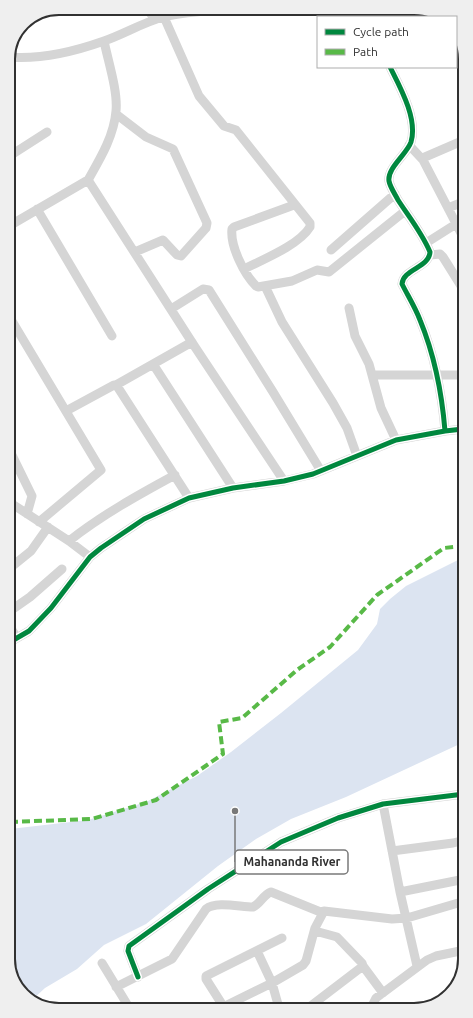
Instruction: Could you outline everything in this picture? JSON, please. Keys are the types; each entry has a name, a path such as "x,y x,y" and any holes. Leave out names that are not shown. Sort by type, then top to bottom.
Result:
{"street":[{"path":"152,15 154,20"},
{"path":"15,57 38,58 55,55 104,41 154,20 176,15"},
{"path":"164,17 199,96 224,126 236,130 294,205 310,223 308,230 284,249 244,268"},
{"path":"15,222 88,180 109,139 116,114 115,92 104,41"},
{"path":"390,68 405,99 410,114 412,130 411,141 389,176 390,185 430,252 428,259 403,278 402,284 420,319 443,402 445,431"},
{"path":"116,114 146,137 173,149 207,223 202,233 181,256 177,256 163,240 135,252"},
{"path":"15,153 47,132"},
{"path":"423,160 425,157 458,143"},
{"path":"409,145 423,160 458,227"},
{"path":"88,180 192,342 284,481"},
{"path":"331,250 394,194"},
{"path":"448,208 458,204"},
{"path":"294,205 232,229 233,247 256,286 265,286 292,281 317,270 328,272 405,211"},
{"path":"37,209 112,336"},
{"path":"426,243 456,224"},
{"path":"430,255 440,254 443,256 458,281"},
{"path":"265,286 288,332 334,403 347,428 357,456"},
{"path":"171,309 203,289 208,290 321,471"},
{"path":"349,308 355,336 365,355 381,408 396,440"},
{"path":"15,326 101,470 39,522"},
{"path":"66,411 116,385 192,342"},
{"path":"153,364 233,488"},
{"path":"372,375 458,375"},
{"path":"116,385 119,387 189,498"},
{"path":"15,639 29,631 51,608 90,557 144,519 189,498 233,488 284,481 321,471 396,440 458,430"},
{"path":"15,461 33,498 27,514"},
{"path":"69,541 99,518 175,475"},
{"path":"15,506 69,541 90,557"},
{"path":"15,564 31,551 48,527"},
{"path":"15,608 30,597 62,569"},
{"path":"138,977 128,951 129,946 208,889 281,842 338,818 383,804 458,795"},
{"path":"383,804 400,892 417,966"},
{"path":"392,851 458,842"},
{"path":"400,892 458,880"},
{"path":"116,987 172,959 209,906 216,905 252,908 271,892 323,913 325,911 392,919 407,918 458,902"},
{"path":"232,1003 272,983 303,964 306,961 315,931 323,913"},
{"path":"315,931 337,937 362,963 383,993"},
{"path":"219,1003 206,979 206,976 282,938"},
{"path":"257,951 272,983 278,1003"},
{"path":"373,1003 383,993 417,966 436,956 458,951"},
{"path":"102,963 126,1003"},
{"path":"315,1003 363,966"}],"shaded area":[{"path":"458,560 458,745 346,797 291,819 256,839 218,866 146,924 104,945 77,969 45,988 36,996 32,994 22,983 17,973 15,959 15,828 88,820 146,802 197,776 281,713 358,650 377,624 380,609 406,586"}],"marked path":[{"path":"15,822 92,819 156,800 223,754 219,722 242,718 297,670 330,647 377,595 444,548 458,547"}],"cycle path":[{"path":"390,68 407,103 413,133 409,147 391,171 389,181 391,188 430,252 429,257 425,262 407,275 403,279 402,284 418,315 429,346 442,403 445,431"},
{"path":"15,639 29,631 51,608 90,557 144,519 189,498 233,488 284,481 313,474 396,440 458,430"},
{"path":"138,977 128,951 129,946 208,889 281,842 338,818 383,804 458,795"}],"place":[{"name":"Mahananda River","path":"235,811"}]}
